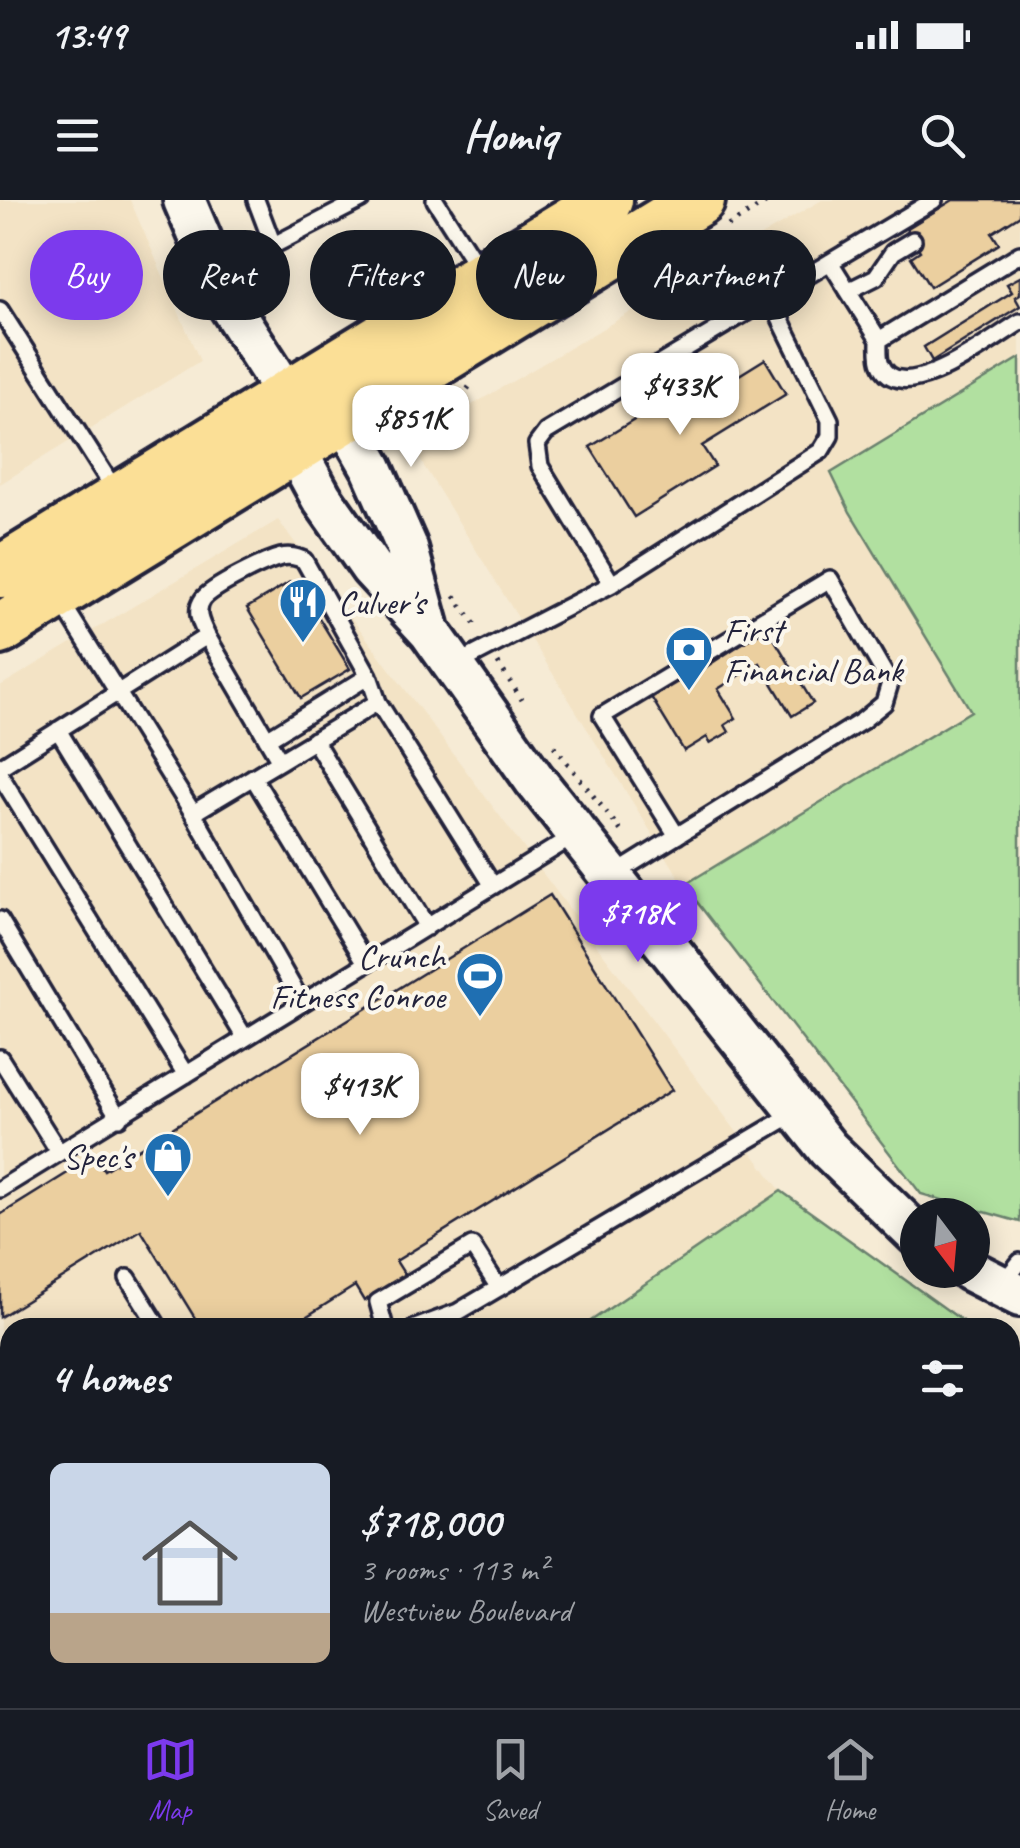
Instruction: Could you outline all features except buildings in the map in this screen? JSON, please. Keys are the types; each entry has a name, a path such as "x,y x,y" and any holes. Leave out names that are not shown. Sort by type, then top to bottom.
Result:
{"main road":[{"path":"557,230 606,200"},
{"path":"0,629 344,419 710,215"},
{"path":"0,572 476,279"}],"street":[{"path":"184,200 197,230"},
{"path":"239,320 287,395 295,449 321,497 371,568 430,632 534,780 578,834 621,859 828,1149 900,1219"},
{"path":"287,395 344,419 372,468 406,545 430,632"}],"lane":[{"path":"256,200 268,230"},
{"path":"290,238 361,200"},
{"path":"435,200 476,264"},
{"path":"816,270 934,200"},
{"path":"848,291 876,277 892,252 912,240"},
{"path":"878,340 1020,254"},
{"path":"830,262 878,340 880,364 890,376 906,381 926,378 1020,322"},
{"path":"0,310 120,499"},
{"path":"612,584 540,466 537,444 546,432 733,320"},
{"path":"454,666 612,584 821,451 830,436 830,420 781,320"},
{"path":"0,342 15,333"},
{"path":"280,760 207,636 198,613 200,601 211,591 279,558 294,556 304,560 369,676 378,702 493,886"},
{"path":"621,859 677,836 884,704 890,683 830,579 602,716 677,836"},
{"path":"57,595 193,814 302,1003"},
{"path":"0,767 207,636"},
{"path":"267,739 369,676"},
{"path":"193,814 378,702"},
{"path":"58,730 246,1038"},
{"path":"314,740 427,927"},
{"path":"0,775 186,1075"},
{"path":"253,777 366,964"},
{"path":"0,1189 578,834"},
{"path":"0,920 119,1118"},
{"path":"0,1058 60,1152"},
{"path":"442,1318 798,1111"},
{"path":"382,1318 378,1302 472,1246 499,1288"},
{"path":"128,1278 152,1318"}],"path":[{"path":"710,215 770,200"},
{"path":"428,409 456,405 472,383"},
{"path":"450,588 476,626"},
{"path":"493,655 523,701"},
{"path":"543,732 621,859"}],"shaded area":[{"path":"0,200 130,200 163,276 163,320 182,320 200,361 0,484"},
{"path":"822,200 1020,200 1020,358 831,474 850,512 972,711 684,885 409,442 617,320 816,320 816,230 771,230"},
{"path":"278,520 781,1191 595,1318 0,1318 0,686"}],"green space":[{"path":"1020,358 1020,1222 990,1214 990,1198 935,1198 921,1194 684,885 971,711 850,512 831,473"},
{"path":"781,1191 900,1276 900,1288 917,1288 958,1318 595,1318"}],"place":[{"name":"Culver's","path":"303,644"},
{"name":"First Financial Bank","path":"689,692"},
{"name":"Crunch Fitness Conroe","path":"480,1018"},
{"name":"Spec's","path":"168,1198"}]}
